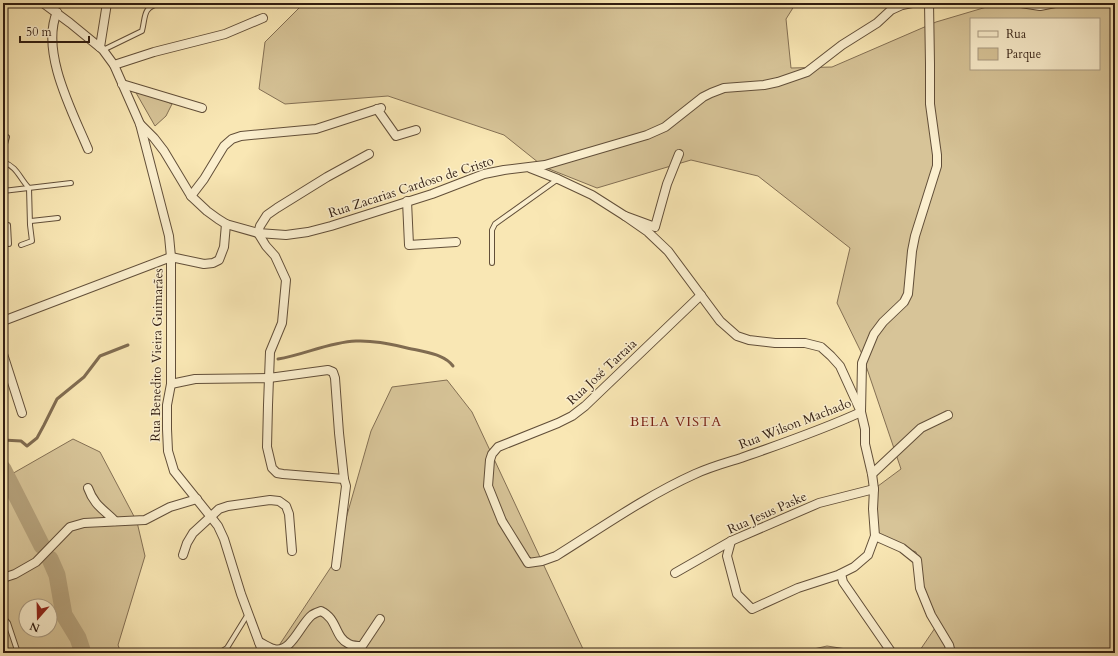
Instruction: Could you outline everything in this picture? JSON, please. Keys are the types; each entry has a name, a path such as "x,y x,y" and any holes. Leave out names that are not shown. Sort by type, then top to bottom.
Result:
{"street":[{"name":"Rua Benedito Vieira Guimarães","path":"43,3 57,12 101,49 114,65 140,124 169,236 171,257 171,384 167,405 168,451 174,471 218,526 224,539 248,613 263,653"},
{"path":"101,49 107,3"},
{"name":"Rua Zacarias Cardoso de Cristo","path":"140,124 164,151 191,196 207,211 226,224 258,233 286,234 308,232 407,201 484,174 557,162 647,135 665,127 703,97 724,88 764,85 798,76 824,60 842,45 877,23 891,10 902,5 912,3"},
{"name":"Rua Wilson Machado","path":"528,562 542,561 556,556 649,498 694,474 716,465 740,459 835,424 861,412 862,363 874,334 883,322 904,302 908,294 915,236 937,166 937,155 930,104 929,3"},
{"path":"1021,3 1040,6 1055,3"},
{"path":"57,12 53,21 52,30 55,60 60,82 88,149"},
{"path":"114,65 154,52 225,34 263,18"},
{"path":"122,84 202,108"},
{"path":"191,196 204,179 224,146 232,138 316,129 379,108 396,136 416,130"},
{"path":"344,479 283,474 277,473 272,468 268,447 270,352 282,323 286,280 275,256 266,246 258,233 260,226 267,216 277,208 327,177 369,154"},
{"path":"625,216 656,227 667,184 679,154"},
{"path":"529,167 592,195 648,232 668,250 720,321 737,336 749,340 775,343 805,343 821,347 840,366 861,412 865,429 865,444 872,474 874,489 873,509 875,536 868,555 854,567 841,574 798,588 752,609 737,594 727,556 731,541"},
{"path":"407,201 409,245 456,242"},
{"path":"3,321 171,257 204,264 213,263 219,260 224,247 226,224"},
{"name":"Rua José Tartaia","path":"528,562 502,521 488,486 490,460 492,454 498,447 572,416 589,402 701,295"},
{"path":"3,354 22,413"},
{"path":"171,384 195,379 270,378 328,370 333,372 335,378 344,479 346,486 336,566"},
{"path":"872,474 921,428 948,415"},
{"path":"88,488 91,497 96,504 115,521"},
{"name":"Rua Jesus Paske","path":"675,572 731,541 819,503 874,489"},
{"path":"3,578 16,574 36,562 70,527 84,523 145,520 170,507 197,499"},
{"path":"183,554 193,533 219,509 228,506 270,500 279,501 286,506 289,514 292,551"},
{"path":"875,536 902,548 917,560 920,588 931,616 949,645 951,653"},
{"path":"841,574 843,582 892,653"},
{"path":"260,642 276,651 283,648 291,642 302,625 313,614 321,611 329,615 342,638 350,645 362,646 380,619"},
{"path":"346,653 350,645"}],"lane":[{"path":"101,49 142,31 146,12 151,6 160,3"},
{"path":"3,135 7,137 3,150"},
{"path":"3,162 12,166 20,174 22,181 29,188 32,241 21,245"},
{"path":"492,263 492,230 494,224 558,179"},
{"path":"3,191 71,183"},
{"path":"31,221 58,218"},
{"path":"3,225 8,225 9,244"},
{"path":"219,653 230,644 248,613"},
{"path":"3,617 8,623 18,653"}],"green space":[{"path":"304,3 796,3 786,19 791,68 832,67 936,22 1000,3 1115,3 1115,653 918,653 935,628 918,567 916,552 875,536 874,489 901,469 862,354 837,303 850,248 758,176 691,160 597,188 544,167 504,135 388,96 285,104 259,89 265,42"},
{"path":"135,91 144,92 172,104 166,116 155,126"},
{"path":"447,380 472,412 583,649 587,653 274,653 333,564 371,431 392,387"},
{"path":"73,439 100,452 137,522 145,556 118,645 121,653 3,653 3,632 5,631 3,626 3,479"},
{"path":"827,646 872,653 796,653"}],"waterway":[{"path":"278,359 346,342 372,341 432,353 446,359 453,366"},
{"path":"3,440 21,441 27,446 37,438 57,399 84,377 100,356 128,345"},
{"path":"3,469 42,546"},
{"path":"50,559 57,575 64,615 78,638 83,653"}],"district":[{"name":"BELA VISTA","path":"676,421"}]}
